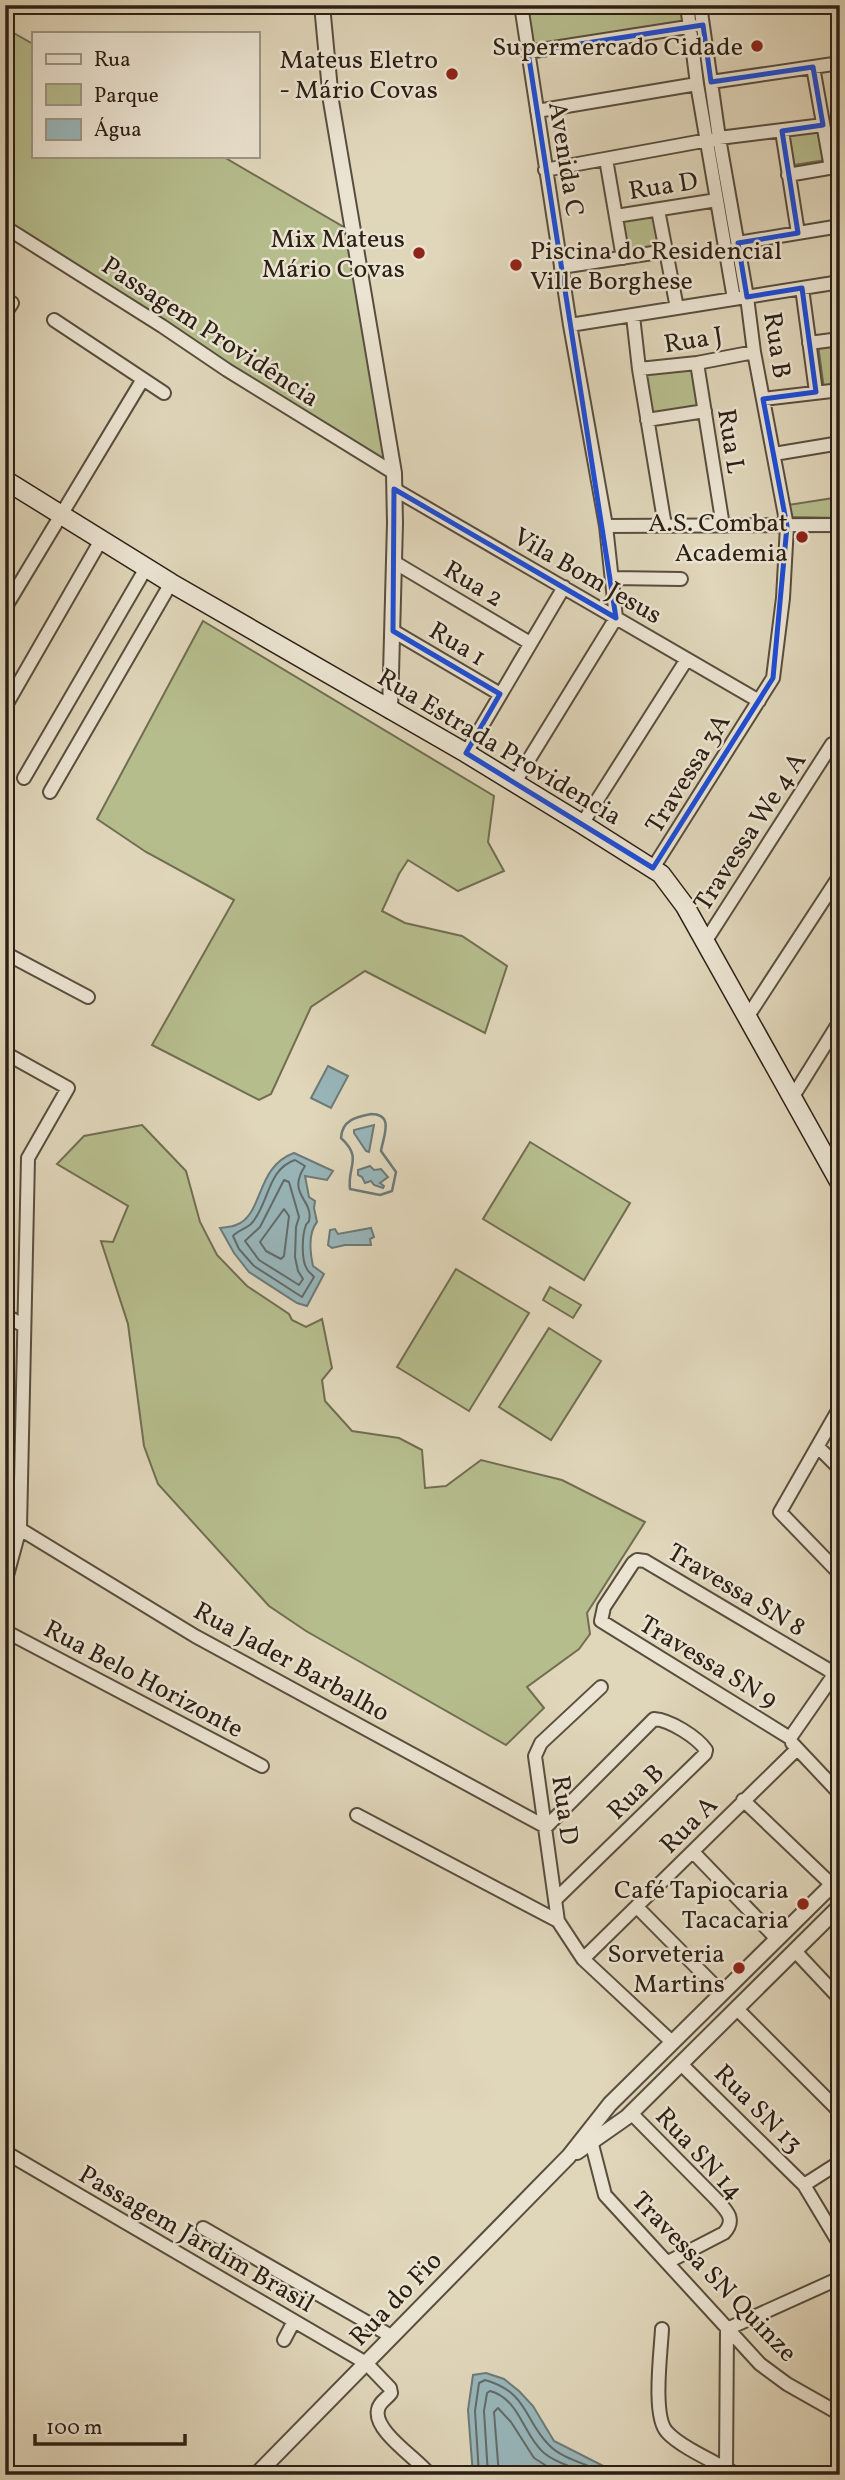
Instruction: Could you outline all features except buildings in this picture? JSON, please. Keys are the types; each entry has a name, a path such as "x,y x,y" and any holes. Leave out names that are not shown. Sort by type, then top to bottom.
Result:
{"main road":[{"name":"Rua Estrada Providencia","path":"5,480 171,583 466,753 653,868 674,888 746,1019 838,1176"}],"street":[{"path":"322,5 331,102 394,473 390,710"},
{"name":"Avenida C","path":"521,5 570,325 606,526 617,618"},
{"name":"Rua B","path":"687,5 697,84 738,243 741,298"},
{"name":"Rua B","path":"701,5 711,82 717,200 754,352 787,526"},
{"path":"528,52 703,25"},
{"path":"711,82 840,63"},
{"path":"788,175 835,167 823,125 813,66"},
{"path":"537,111 697,84"},
{"path":"545,170 713,139 823,125"},
{"path":"782,131 798,233"},
{"path":"606,159 623,258"},
{"name":"Rua D","path":"616,216 717,200"},
{"path":"658,210 677,308"},
{"path":"738,243 840,226"},
{"name":"Passagem Providência","path":"5,227 173,332 254,387 394,473"},
{"path":"561,267 666,251"},
{"path":"570,325 840,282"},
{"path":"802,289 816,393"},
{"path":"633,316 665,526"},
{"path":"54,320 164,393"},
{"path":"810,343 840,339"},
{"name":"Rua J","path":"639,369 697,363 754,352"},
{"name":"Rua L","path":"697,363 723,526"},
{"path":"5,608 143,379"},
{"path":"763,399 840,390"},
{"path":"647,420 705,411"},
{"path":"774,454 840,443"},
{"name":"Vila Bom Jesus","path":"394,489 759,702"},
{"path":"606,526 840,525"},
{"name":"Travessa 3A","path":"653,868 773,678 783,598 787,526"},
{"path":"5,706 101,540"},
{"name":"Rua 2","path":"394,562 530,643"},
{"path":"24,778 146,568"},
{"path":"613,578 681,579"},
{"path":"50,792 171,583"},
{"path":"466,753 565,587"},
{"path":"515,782 617,618"},
{"name":"Rua 1","path":"393,631 500,694"},
{"path":"582,824 687,659"},
{"name":"Travessa We 4 A","path":"705,942 836,746"},
{"path":"746,1019 840,875"},
{"path":"5,953 89,998"},
{"path":"792,1098 840,1021"},
{"path":"5,1054 68,1088 28,1158 20,1528 5,1583"},
{"path":"5,1315 24,1326"},
{"path":"840,1407 780,1513 840,1574"},
{"path":"818,1447 840,1469"},
{"name":"Rua Jader Barbalho","path":"5,1520 195,1636 546,1827"},
{"name":"Travessa SN 8","path":"604,1624 601,1614 628,1569 637,1560 645,1561 838,1673"},
{"name":"Travessa SN 9","path":"604,1624 793,1744 840,1794"},
{"name":"Rua Belo Horizonte","path":"5,1631 262,1766"},
{"name":"Rua A","path":"583,1959 743,1800 793,1744 838,1673"},
{"name":"Rua D","path":"583,1959 558,1921 535,1756 541,1744 601,1687"},
{"name":"Rua B","path":"546,1827 654,1719 664,1721 706,1749 705,1754 556,1899"},
{"path":"743,1800 836,1881"},
{"path":"357,1815 558,1921"},
{"path":"692,1852 777,1939"},
{"name":"Rua do Fio","path":"590,2137 610,2104 836,1881"},
{"name":"Rua do Fio","path":"256,2475 569,2156 590,2137 631,2113 840,1906"},
{"path":"637,1907 722,1993"},
{"path":"795,1951 840,1999"},
{"path":"583,1959 672,2042"},
{"path":"737,2009 840,2112"},
{"name":"Rua SN 13","path":"681,2064 804,2185 840,2245"},
{"name":"Rua SN 14","path":"631,2113 729,2213 731,2220 730,2227 724,2233 668,2262"},
{"name":"Travessa SN Quinze","path":"590,2137 605,2195 727,2329 772,2373 840,2414"},
{"name":"Passagem Jardim Brasil","path":"5,2151 366,2363 390,2388 391,2393 378,2408 381,2427 430,2475"},
{"path":"804,2185 840,2162"},
{"path":"204,2228 391,2336"},
{"path":"732,2471 727,2329 840,2278"},
{"path":"284,2340 294,2321"},
{"path":"662,2329 659,2403 663,2427 675,2439 732,2471"}],"highlighted area":[{"path":"703,25 711,82 813,67 823,125 782,131 798,233 738,243 747,297 802,288 816,392 763,399 787,526 773,678 653,868 466,753 500,694 393,631 394,489 616,618 528,52"}],"green space":[{"path":"527,5 688,5 691,26 534,50"},
{"path":"5,28 32,43 32,158 225,158 347,229 385,462 5,234"},
{"path":"821,128 826,160 794,165 789,133"},
{"path":"662,207 669,250 625,258 618,214"},
{"path":"840,342 840,386 824,389 818,345"},
{"path":"694,367 701,410 652,418 646,374"},
{"path":"840,497 840,518 792,517 788,505"},
{"path":"203,621 494,796 488,842 504,871 458,891 408,860 382,911 405,923 462,936 507,966 485,1033 365,971 311,1007 271,1094 259,1100 152,1045 234,900 146,852 97,819"},
{"path":"142,1125 186,1171 200,1222 217,1255 247,1286 289,1314 292,1320 306,1327 322,1319 332,1368 322,1380 325,1401 352,1431 399,1438 422,1450 425,1488 446,1486 481,1460 562,1480 645,1522 587,1613 590,1634 579,1649 527,1687 544,1708 506,1745 306,1631 269,1606 158,1484 144,1446 128,1324 101,1241 113,1242 128,1206 57,1164 84,1136"},
{"path":"530,1142 630,1203 584,1280 483,1219"},
{"path":"456,1269 529,1313 469,1411 397,1367"},
{"path":"550,1287 581,1305 573,1318 543,1300"},
{"path":"549,1328 601,1361 551,1440 499,1407"}],"water":[{"path":"328,1066 348,1076 331,1108 311,1098"},
{"path":"374,1125 369,1152 354,1130"},
{"path":"294,1153 333,1171 327,1180 305,1176 309,1197 315,1201 317,1222 311,1237 312,1261 313,1266 324,1274 307,1306 297,1303 249,1272 220,1228 234,1226 245,1220 272,1169"},
{"path":"370,1166 374,1170 381,1169 388,1177 380,1183 383,1188 371,1181 365,1183 358,1175 358,1170"},
{"path":"371,1228 374,1237 370,1239 371,1245 332,1248 328,1245 330,1230 335,1229 338,1234"},
{"path":"486,2373 504,2379 519,2391 533,2406 554,2441 621,2475 473,2475 468,2410 473,2375"}],"waterway":[{"path":"371,1114 378,1115 385,1122 381,1151 396,1172 392,1191 380,1195 350,1189 353,1157 348,1145 341,1138 347,1123 371,1114"}],"place":[{"name":"Supermercado Cidade","path":"757,46"},
{"name":"Mateus Eletro - Mário Covas","path":"452,74"},
{"name":"Mix Mateus Mário Covas","path":"419,253"},
{"name":"Piscina do Residencial Ville Borghese","path":"516,265"},
{"name":"A.S. Combat Academia","path":"802,537"},
{"name":"Café Tapiocaria Tacacaria","path":"803,1904"},
{"name":"Sorveteria Martins","path":"739,1968"}]}
